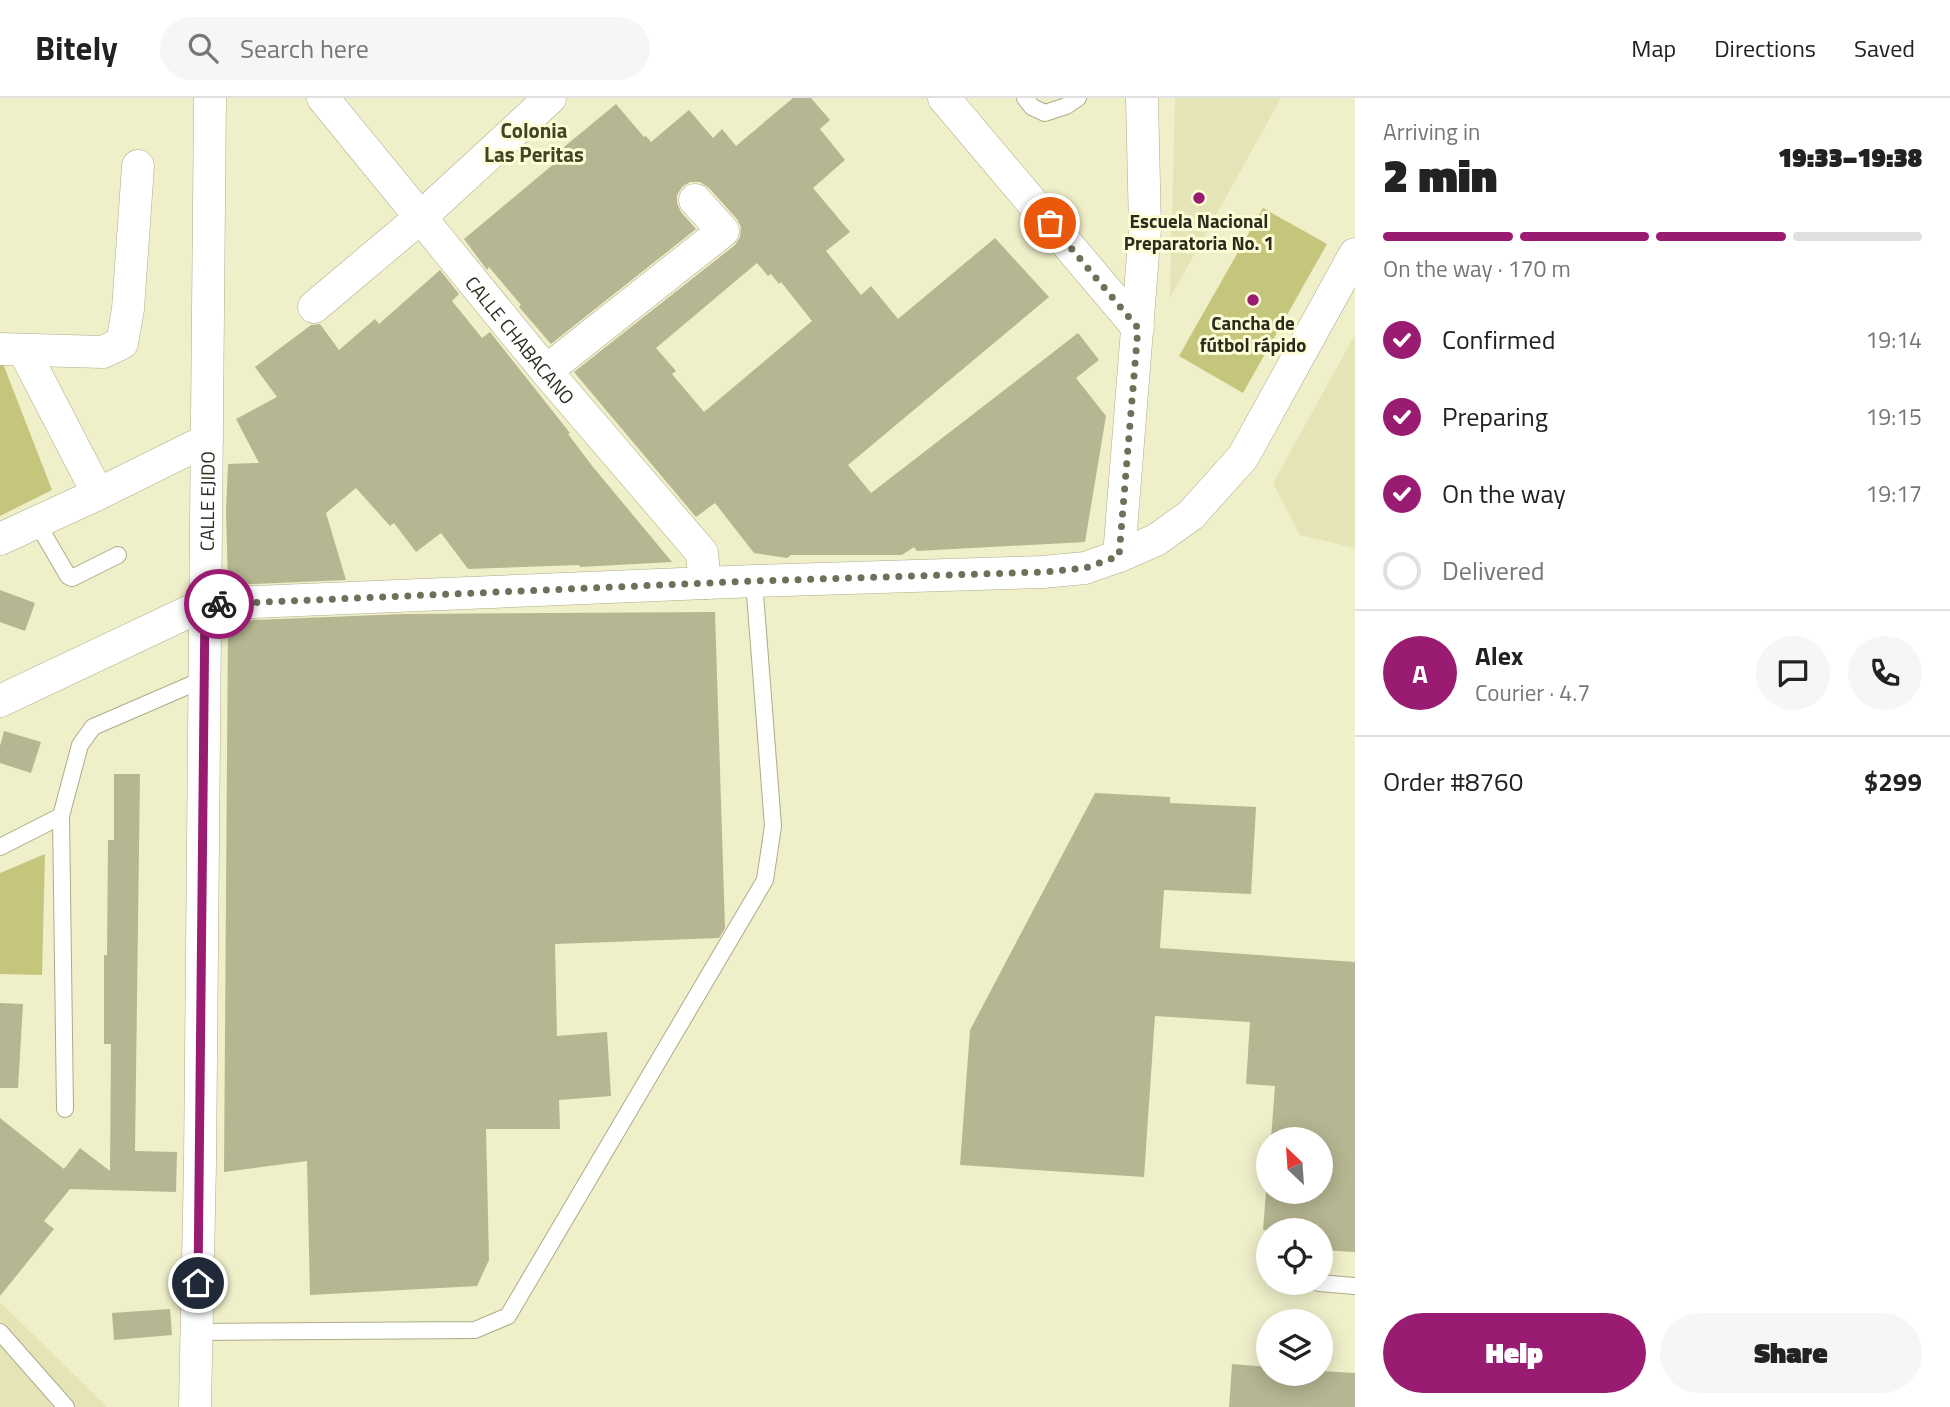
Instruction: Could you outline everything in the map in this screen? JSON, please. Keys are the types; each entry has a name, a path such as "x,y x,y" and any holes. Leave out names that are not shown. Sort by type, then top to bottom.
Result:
{"street":[{"name":"CALLE EJIDO","path":"195,1407 210,98"},
{"name":"CALLE CHABACANO","path":"323,98 546,371 702,553 705,583"},
{"path":"314,307 421,217 550,98"},
{"path":"944,98 1138,328"},
{"path":"1119,556 1145,229 1142,98"},
{"path":"12,350 103,352 122,343 128,309 138,166"},
{"path":"546,371 723,231 695,200"},
{"path":"0,701 205,604 1044,572 1085,568 1156,540 1191,515 1243,457 1355,254"},
{"path":"12,350 98,494"},
{"path":"0,539 206,440"}],"lane":[{"path":"1025,98 1032,107 1045,113 1066,106 1078,98"},
{"path":"36,521 68,576 72,578 118,555"},
{"path":"197,1332 475,1330 508,1316 765,880 773,826 754,581"},
{"path":"65,1109 61,816 80,745 93,727 204,679"},
{"path":"0,847 61,816"},
{"path":"1333,1284 1355,1286"},
{"path":"0,1332 66,1407"}],"shaded area":[{"name":"Escuela Nacional Preparatoria No. 1","path":"1175,98 1281,98 1170,298"},
{"name":"Cancha de fútbol rápido","path":"1263,208 1327,244 1243,393 1179,356"},
{"path":"1355,335 1355,548 1300,535 1273,483"},
{"path":"2,361 52,490 0,516 0,362"},
{"path":"45,854 42,975 0,974 0,873"},
{"path":"0,1302 107,1407 0,1407"}],"building":[{"path":"793,98 811,98 830,120 820,129 845,160 813,188 850,232 826,251 861,295 871,286 898,319 995,238 1049,297 848,465 871,493 1078,333 1099,360 1076,378 1106,416 1085,542 917,551 914,547 902,555 791,555 787,558 754,553 715,503 696,517 574,372 735,245 740,237 741,227 709,188 700,182 690,182 682,187 677,195 681,212 696,229 551,344 464,239 568,152 564,147 616,104 651,142 689,110 713,138 722,129 736,146","holes":["757,263 768,276 771,274 779,284 781,282 812,321 704,412 672,374 676,371 656,348"]},
{"path":"440,270 459,294 452,301 482,338 490,332 570,433 568,434 593,467 672,562 468,569 441,533 416,552 394,523 390,526 356,488 326,513 346,580 228,585 228,464 259,463 236,419 277,397 255,367 311,325 320,324 339,350 375,319 379,324"},
{"path":"0,590 35,603 25,631 0,622"},
{"path":"715,612 725,928 719,938 555,944 557,1036 607,1032 611,1096 559,1100 560,1129 486,1129 489,1260 477,1286 310,1295 307,1161 224,1172 228,621 403,614"},
{"path":"4,731 41,742 31,773 0,763 0,746"},
{"path":"114,774 140,774 135,1151 177,1152 176,1192 70,1189 44,1221 54,1229 0,1296 0,1118 64,1169 80,1148 110,1171 111,1044 104,1044 104,955 107,955 108,840 114,840"},
{"path":"1095,793 1170,797 1170,803 1256,807 1251,894 1164,890 1160,948 1355,962 1355,1252 1333,1251 1333,1218 1264,1218 1265,1204 1334,1204 1334,1127 1272,1127 1275,1086 1246,1084 1250,1022 1155,1016 1144,1177 960,1165 970,1030"},
{"path":"0,1003 23,1004 18,1088 0,1088"},
{"path":"170,1309 172,1335 114,1340 112,1313"},
{"path":"1232,1364 1256,1366 1256,1386 1333,1386 1333,1372 1355,1373 1355,1407 1229,1407"}],"way so far":[{"path":"219,604 754,581 1044,572 1085,568 1119,556 1138,328 1050,223"}],"place":[{"name":"Escuela Nacional Preparatoria No. 1","path":"1199,198"},
{"name":"Cancha de fútbol rápido","path":"1253,300"}],"district":[{"name":"Colonia Las Peritas","path":"534,142"}],"route":[{"path":"198,1283 205,604 219,604"}]}
